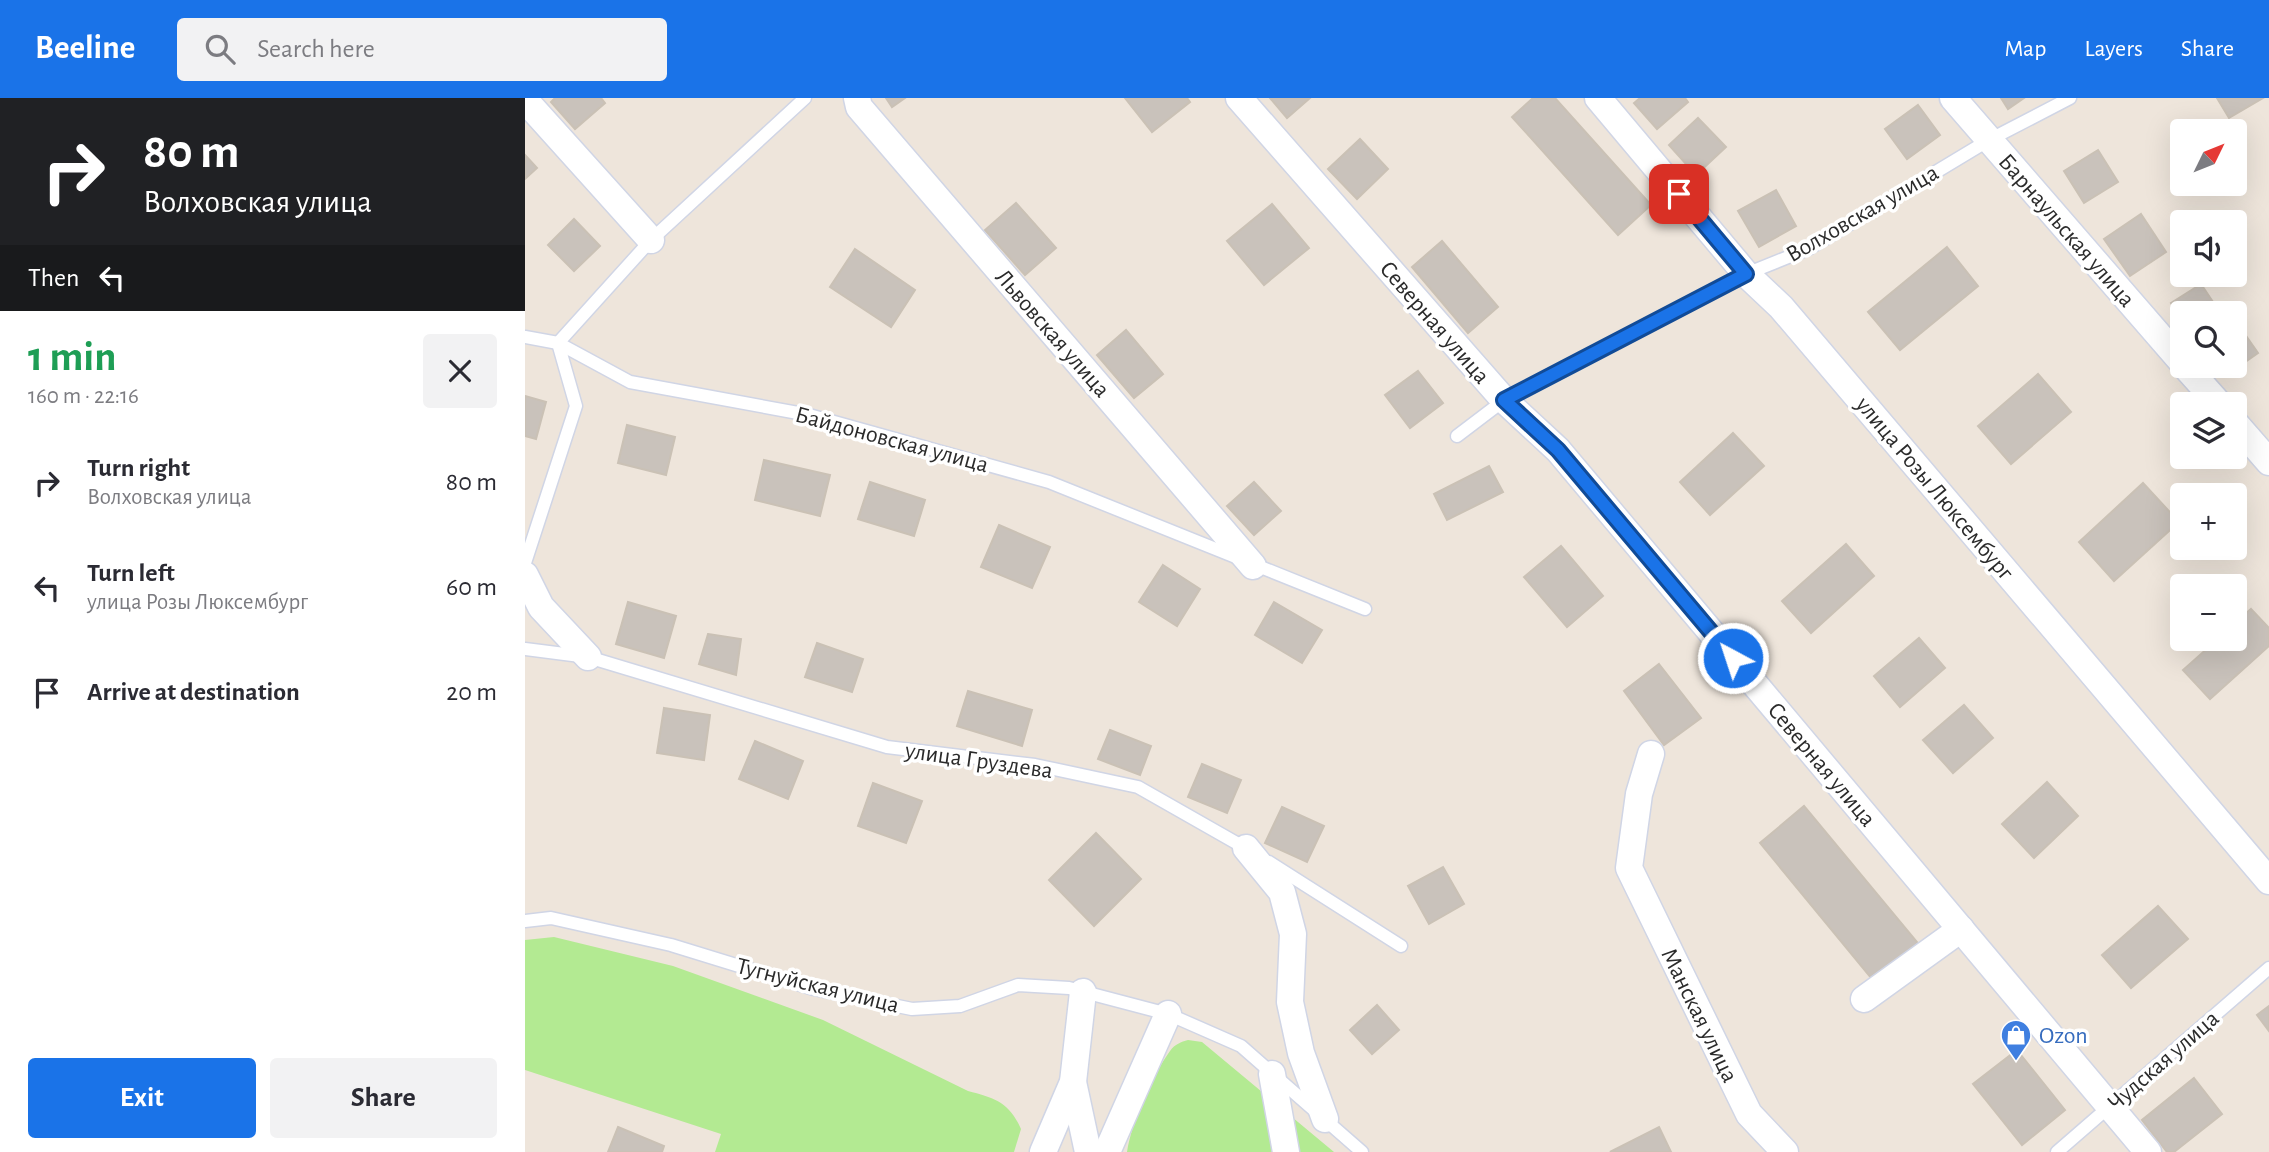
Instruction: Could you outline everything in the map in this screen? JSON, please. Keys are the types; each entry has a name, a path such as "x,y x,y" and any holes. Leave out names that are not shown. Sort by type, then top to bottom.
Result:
{"street":[{"name":"Львовская улица","path":"857,98 859,107 1253,566"},
{"name":"Северная улица","path":"1239,98 1506,398 1567,461 2148,1152"},
{"name":"улица Розы Люксембург","path":"1598,98 1746,274 1781,307 2269,881"},
{"name":"Барнаульская улица","path":"1953,98 2170,348"},
{"path":"525,100 651,240"},
{"name":"Барнаульская улица","path":"2196,378 2208,392"},
{"path":"2247,437 2269,462"},
{"path":"525,575 541,607 588,657"},
{"name":"Манская улица","path":"1651,754 1639,794 1629,868 1749,1114 1785,1152"},
{"path":"1246,848 1282,892 1293,934 1290,1002 1301,1053 1325,1119"},
{"path":"1864,999 1961,929"},
{"path":"1043,1152 1073,1082 1083,992"},
{"path":"1107,1152 1168,1014"},
{"path":"1272,1074 1286,1152"},
{"path":"1073,1082 1088,1152"}],"lane":[{"path":"525,563 576,406 558,343 651,240 805,98"},
{"name":"Волховская улица","path":"1457,436 1506,398 1746,274 1808,249 1989,139 2070,98"},
{"name":"Байдоновская улица","path":"525,337 558,343 630,382 809,415 1049,482 1365,609"},
{"name":"улица Груздева","path":"525,649 588,657 887,747 1035,765 1138,787 1246,848 1401,946"},
{"name":"Тугнуйская улица","path":"525,921 551,918 671,945 814,989 912,1009 960,1006 1018,985 1069,988 1168,1014 1241,1046 1362,1152"},
{"name":"Чудская улица","path":"2057,1152 2269,968"}],"green space":[{"path":"554,937 673,966 823,1020 968,1091 1000,1102 1021,1129 1014,1152 715,1152 721,1134 525,1070 525,940"},
{"path":"1188,1040 1202,1042 1334,1152 1127,1152 1138,1113 1156,1073 1172,1049"}],"building":[{"path":"555,98 601,98 605,103 575,129 551,102"},
{"path":"886,98 905,98 892,107"},
{"path":"1125,98 1187,98 1190,102 1152,132"},
{"path":"1270,98 1310,98 1287,118"},
{"path":"1533,98 1555,98 1651,205 1618,235 1512,117"},
{"path":"1640,98 1685,98 1688,102 1657,129 1634,103"},
{"path":"2001,98 2024,98 2008,109"},
{"path":"2217,98 2263,98 2229,118"},
{"path":"1918,105 1940,135 1907,159 1885,129"},
{"path":"1698,118 1726,147 1696,175 1669,145"},
{"path":"1360,139 1388,169 1357,199 1328,169"},
{"path":"2098,150 2118,182 2084,203 2064,171"},
{"path":"525,155 537,168 525,179"},
{"path":"1776,190 1796,226 1759,247 1738,211"},
{"path":"1016,203 1056,248 1025,275 985,230"},
{"path":"1272,204 1309,248 1264,285 1227,241"},
{"path":"2141,214 2166,252 2130,276 2104,239"},
{"path":"574,219 600,246 574,271 548,245"},
{"path":"1442,241 1498,307 1468,333 1412,267"},
{"path":"1947,247 1978,286 1900,350 1868,312"},
{"path":"855,249 915,290 891,327 830,287"},
{"path":"2196,287 2203,287 2212,301 2174,301"},
{"path":"1126,330 1163,374 1134,398 1097,355"},
{"path":"2247,337 2258,353 2247,361"},
{"path":"1418,371 1443,403 1410,428 1385,395"},
{"path":"2038,374 2071,412 2011,464 1978,426"},
{"path":"525,396 546,402 536,439 525,436"},
{"path":"627,425 675,437 666,475 618,463"},
{"path":"1733,433 1764,466 1710,515 1680,482"},
{"path":"764,460 830,475 820,516 755,500"},
{"path":"1489,466 1503,492 1447,520 1434,494"},
{"path":"870,482 925,500 914,536 858,519"},
{"path":"1254,482 1281,511 1254,535 1227,506"},
{"path":"2143,483 2170,512 2170,530 2114,581 2079,542"},
{"path":"999,525 1050,547 1032,588 981,567"},
{"path":"1846,544 1874,576 1811,633 1782,601"},
{"path":"1561,546 1603,596 1567,627 1524,577"},
{"path":"1163,565 1200,589 1177,626 1139,602"},
{"path":"628,602 676,616 664,658 616,644"},
{"path":"1274,602 1322,630 1302,663 1255,635"},
{"path":"2251,609 2269,628 2269,646 2210,699 2183,670 2204,651 2247,651 2247,612"},
{"path":"708,634 741,639 736,675 699,664"},
{"path":"1919,638 1945,668 1900,707 1874,676"},
{"path":"817,643 863,659 852,692 805,677"},
{"path":"1659,664 1701,718 1664,745 1624,691"},
{"path":"968,691 1032,710 1022,746 957,726"},
{"path":"1964,705 1993,738 1953,773 1923,740"},
{"path":"664,708 710,715 704,760 657,753"},
{"path":"1110,730 1151,746 1140,775 1098,759"},
{"path":"755,741 803,761 788,799 739,779"},
{"path":"1202,764 1241,780 1227,813 1188,797"},
{"path":"2047,782 2078,816 2034,858 2002,824"},
{"path":"873,783 922,801 906,843 858,826"},
{"path":"1804,806 1922,948 1877,985 1760,843"},
{"path":"1282,807 1324,826 1307,862 1265,843"},
{"path":"1096,833 1141,879 1094,926 1049,880"},
{"path":"1443,867 1464,904 1429,924 1408,886"},
{"path":"2158,906 2188,939 2131,988 2102,955"},
{"path":"1377,1005 1399,1030 1372,1054 1350,1030"},
{"path":"2269,1006 2269,1031 2257,1015"},
{"path":"2017,1050 2065,1110 2022,1145 1973,1084"},
{"path":"2194,1078 2222,1114 2174,1152 2167,1152 2142,1120"},
{"path":"618,1127 664,1146 662,1152 608,1152"},
{"path":"1659,1127 1671,1152 1610,1152"}],"place":[{"name":"Ozon","path":"2016,1062"}],"route":[{"path":"1679,194 1746,274 1504,400 1558,450 1733,658"}]}
